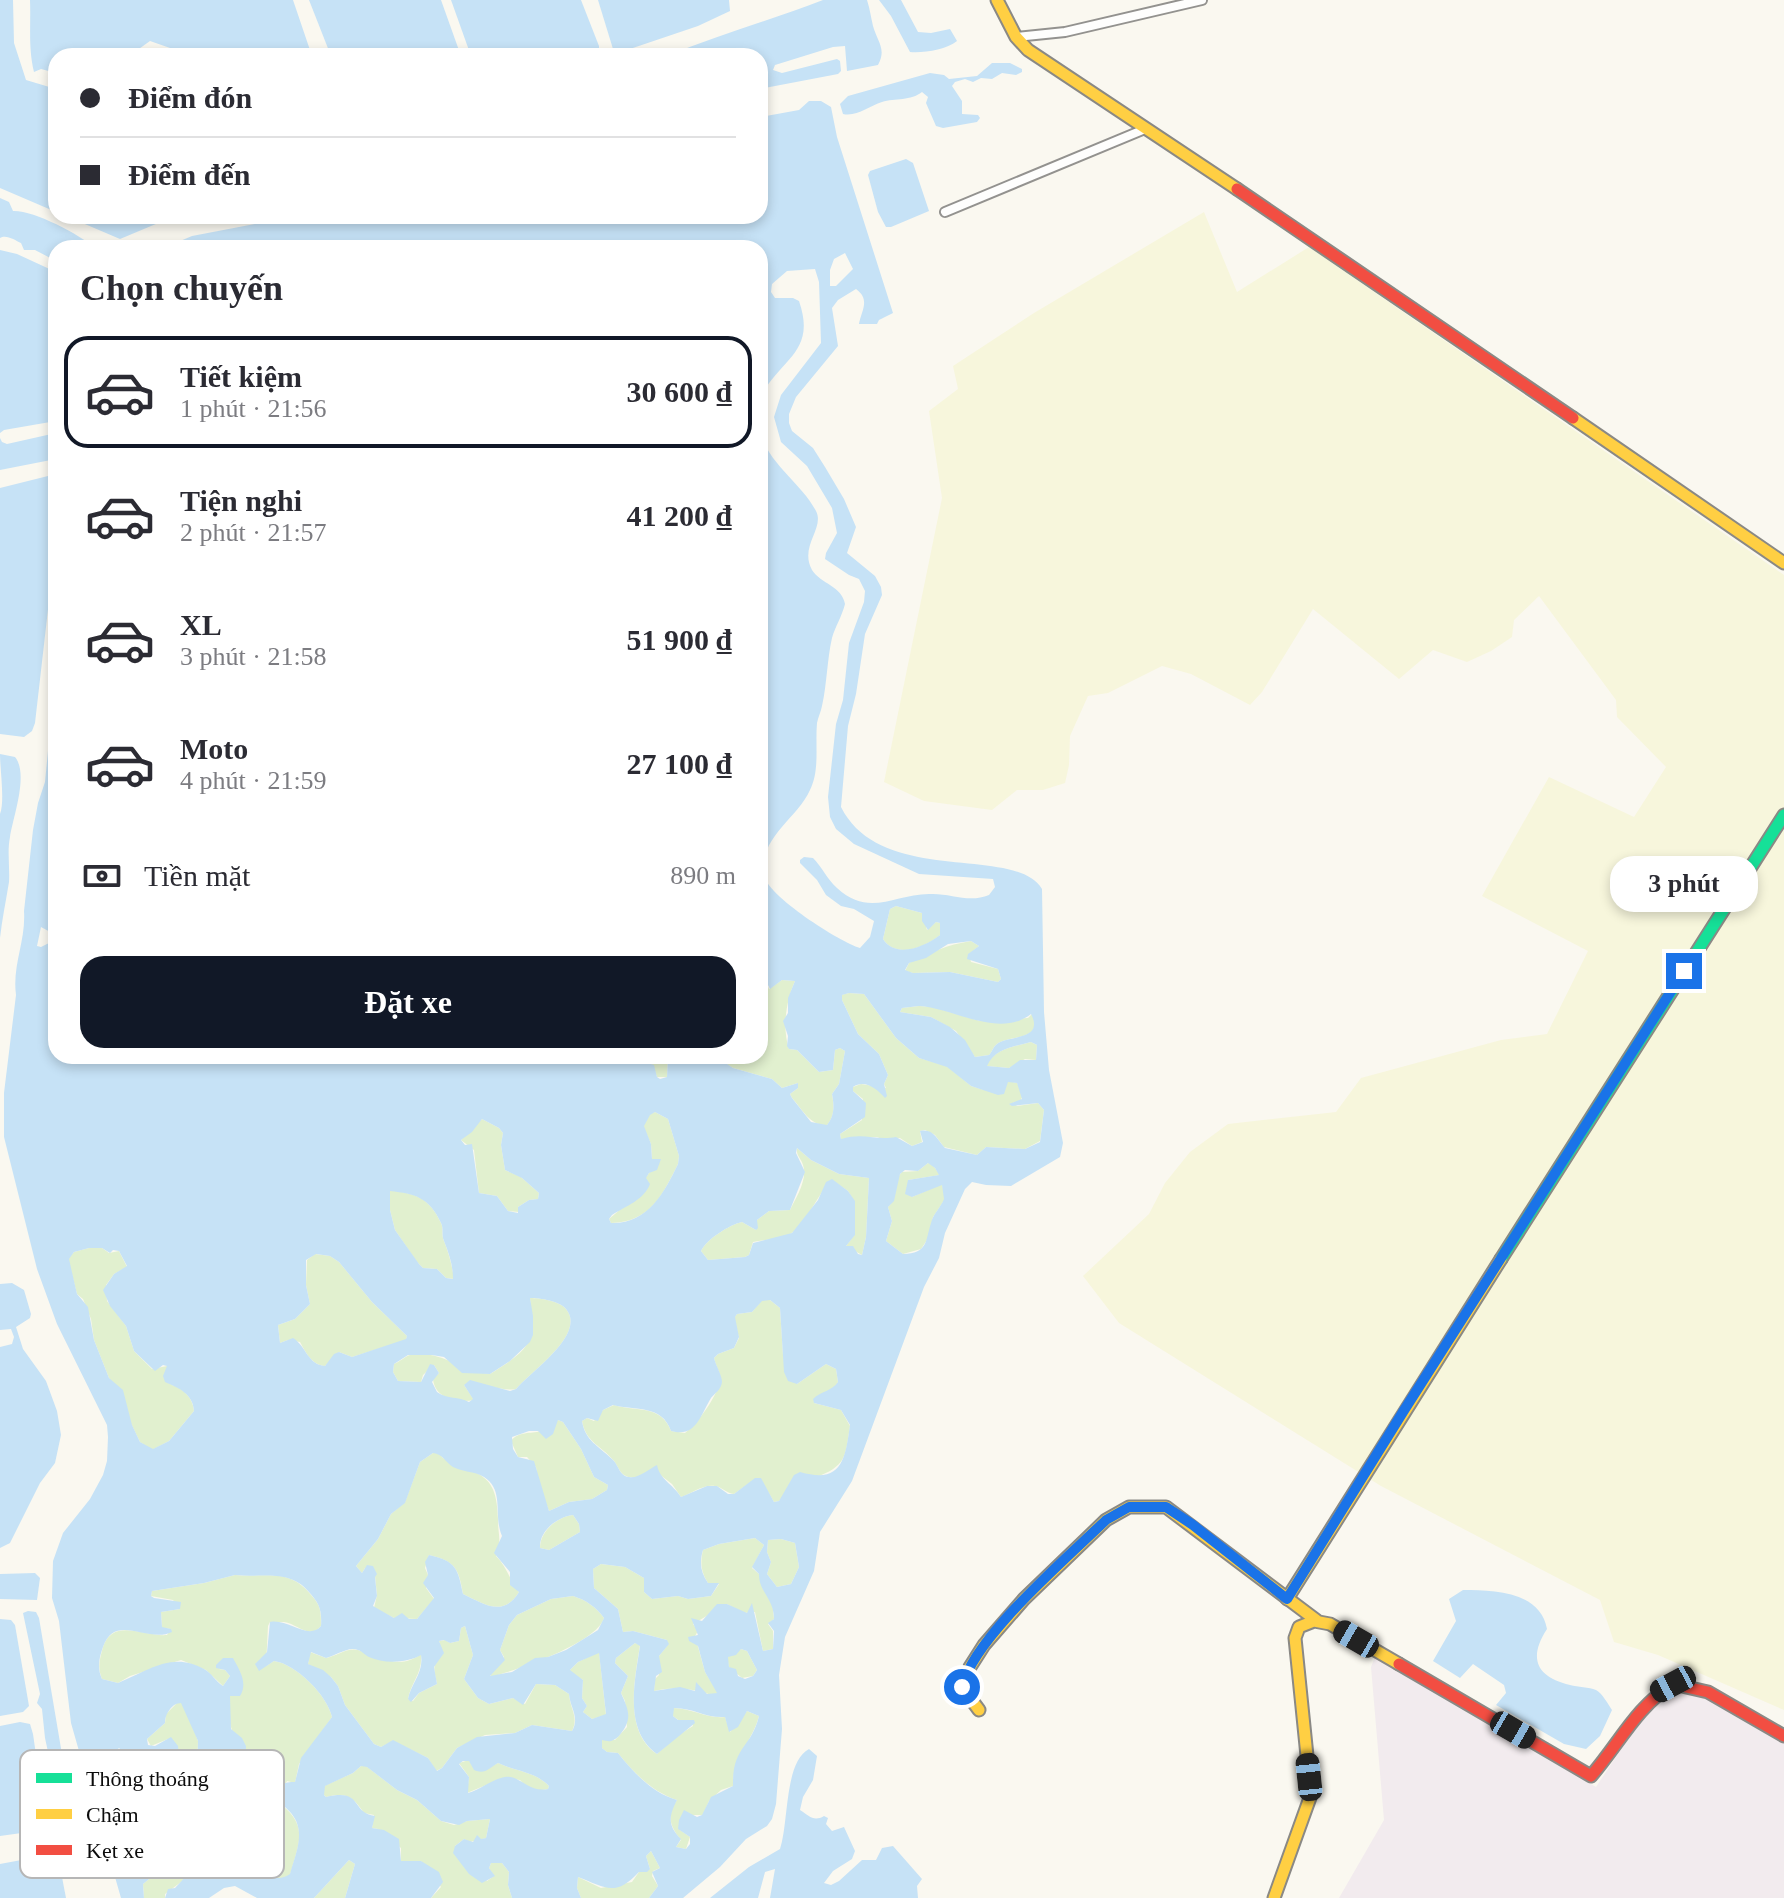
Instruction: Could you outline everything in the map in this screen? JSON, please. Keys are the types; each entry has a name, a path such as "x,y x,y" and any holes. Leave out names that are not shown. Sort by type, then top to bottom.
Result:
{"street":[{"path":"997,0 1016,37 1028,50 1289,223 1784,563"},
{"path":"1016,37 1065,32 1202,0"},
{"path":"945,212 1145,129"},
{"path":"1287,1599 1784,815"},
{"path":"979,1710 962,1687 965,1674 991,1635 1106,1520 1129,1507 1166,1507 1316,1620 1330,1624 1591,1776 1602,1765 1643,1704 1673,1684 1708,1692 1784,1736"},
{"path":"1274,1898 1311,1795 1295,1638 1299,1627 1316,1620"}],"shaded area":[{"path":"1375,1657 1596,1787 1633,1731 1658,1702 1674,1693 1705,1696 1784,1742 1784,1898 1339,1898 1384,1820 1371,1667"}],"green space":[{"path":"1204,212 1237,292 1309,247 1784,575 1784,1710 1658,1655 1614,1642 1600,1600 1381,1486 1119,1323 1083,1276 1149,1214 1165,1183 1190,1152 1228,1124 1336,1112 1361,1078 1501,1040 1547,1034 1588,951 1482,896 1549,777 1634,817 1666,767 1617,717 1616,700 1539,596 1514,620 1512,637 1491,651 1467,662 1433,650 1399,679 1313,609 1262,692 1250,705 1191,674 1162,666 1108,693 1088,696 1070,736 1065,783 1043,790 1017,790 992,810 924,801 884,782 942,498 929,411 958,389 953,366 1034,313"},
{"path":"896,906 922,913 927,930 936,922 940,923 940,935 910,949 895,949 883,939 890,909"},
{"path":"971,941 979,946 969,954 971,962 998,969 1001,979 998,982 950,972 905,971 909,963 925,955"},
{"path":"782,980 795,981 786,1015 789,1049 797,1050 819,1072 833,1070 835,1050 840,1048 845,1051 839,1084 832,1094 833,1114 827,1125 811,1120 792,1098 790,1094 798,1088 798,1083 782,1088 772,1079 726,1064 768,1064 768,986 769,989"},
{"path":"864,994 896,1038 919,1058 947,1066 971,1086 984,1090 1005,1085 1008,1081 1017,1083 1023,1095 1020,1102 1013,1102 1017,1106 1038,1103 1044,1110 1040,1141 1025,1149 986,1147 977,1155 944,1147 935,1135 925,1130 920,1131 922,1142 912,1146 900,1138 841,1139 840,1134 862,1120 863,1099 853,1091 853,1087 861,1084 886,1088 884,1084 888,1075 879,1054 858,1034 842,1000 841,995"},
{"path":"919,1006 980,1021 1028,1018 1032,1014 1034,1029 1024,1036 1002,1041 989,1055 975,1057 956,1031 931,1017 900,1012 902,1008"},
{"path":"1031,1042 1037,1045 1036,1060 1025,1059 1009,1068 986,1066 999,1052"},
{"path":"650,1064 668,1064 667,1077 657,1077"},
{"path":"655,1112 668,1119 679,1156 678,1164 653,1205 636,1218 611,1223 609,1219 622,1208 660,1159 652,1159 651,1144 643,1126 650,1114"},
{"path":"482,1119 503,1133 501,1145 505,1170 521,1177 539,1193 538,1199 529,1200 518,1207 519,1212 508,1211 497,1196 479,1193 474,1150 461,1140"},
{"path":"797,1148 811,1160 839,1174 869,1178 862,1255 846,1246 855,1234 854,1201 848,1191 832,1180 801,1224 790,1234 753,1242 749,1255 745,1257 708,1260 701,1251 725,1229 742,1222 756,1230 757,1220 769,1211 790,1210 804,1176"},
{"path":"928,1163 940,1175 908,1180 912,1197 942,1184 945,1199 933,1217 929,1237 921,1249 903,1254 886,1241 892,1221 888,1207 902,1172 918,1171"},
{"path":"390,1190 414,1195 432,1207 442,1225 454,1279 446,1278 437,1269 423,1268 417,1262 395,1230 390,1210"},
{"path":"102,1248 109,1253 119,1251 127,1267 114,1274 106,1285 107,1301 126,1326 134,1351 152,1369 167,1366 172,1385 184,1391 193,1407 194,1411 169,1441 152,1450 140,1442 109,1378 94,1340 91,1319 83,1299 77,1294 68,1259 74,1252"},
{"path":"315,1254 330,1256 339,1262 372,1302 407,1336 406,1340 352,1357 339,1352 325,1366 313,1361 300,1342 288,1340 280,1343 278,1325 295,1319 310,1304 306,1285 307,1260"},
{"path":"530,1298 550,1300 563,1306 570,1319 569,1330 554,1352 516,1389 464,1385 474,1400 454,1400 442,1395 435,1386 433,1379 439,1373 434,1365 423,1375 421,1382 398,1381 393,1372 394,1364 408,1356 421,1354 490,1374 514,1358 527,1344 532,1326"},
{"path":"762,1300 770,1300 780,1308 783,1355 797,1384 826,1364 836,1369 838,1382 834,1389 814,1403 841,1410 850,1426 845,1453 839,1464 814,1478 808,1475 774,1502 760,1478 734,1494 711,1486 681,1497 672,1484 659,1474 633,1478 624,1475 591,1439 582,1421 587,1418 594,1421 603,1410 614,1405 647,1410 667,1422 671,1431 685,1433 696,1423 716,1392 720,1377 714,1358 734,1348 739,1338 734,1318 737,1314 752,1312"},
{"path":"558,1420 563,1422 581,1449 594,1477 608,1485 607,1490 592,1499 569,1502 549,1511 536,1467 527,1457 518,1457 511,1441 521,1434 545,1429"},
{"path":"433,1453 439,1453 443,1458 476,1473 490,1484 497,1504 499,1541 496,1556 519,1592 506,1605 486,1605 463,1594 458,1573 451,1564 429,1555 425,1568 428,1575 426,1588 434,1599 417,1619 394,1618 374,1608 377,1595 375,1576 365,1568 362,1573 356,1566 378,1539 391,1514 405,1502 420,1462"},
{"path":"573,1515 580,1532 549,1550 540,1548 550,1526"},
{"path":"755,1538 764,1545 752,1568 759,1574 763,1589 772,1600 774,1619 768,1624 773,1631 773,1649 763,1651 755,1612 744,1613 727,1604 693,1624 698,1631 695,1636 705,1672 718,1693 712,1695 676,1688 654,1691 655,1679 659,1675 659,1656 667,1646 667,1640 633,1631 623,1632 618,1609 594,1588 593,1569 601,1564 625,1567 644,1578 644,1592 652,1599 711,1596 719,1584 708,1583 706,1579 702,1567 703,1550"},
{"path":"781,1539 795,1543 799,1567 791,1584 777,1587 767,1574 771,1562 767,1552 768,1540"},
{"path":"235,1575 286,1577 303,1587 319,1606 321,1626 312,1632 284,1622 270,1622 268,1626 266,1666 274,1661 283,1663 301,1674 324,1699 332,1717 299,1764 295,1783 287,1781 284,1787 284,1750 243,1750 232,1730 228,1713 233,1659 219,1669 230,1676 223,1686 206,1670 181,1660 130,1676 118,1683 102,1679 100,1659 103,1647 114,1633 130,1630 167,1635 171,1629 162,1628 161,1612 180,1609 173,1600 151,1596 152,1591"},
{"path":"573,1596 590,1604 601,1614 604,1618 598,1627 587,1637 554,1655 490,1677 503,1660 500,1650 509,1625 517,1615 551,1599"},
{"path":"465,1626 473,1655 464,1679 478,1698 489,1704 513,1698 525,1704 536,1684 555,1685 569,1694 574,1717 572,1731 532,1725 515,1733 485,1735 457,1748 442,1768 436,1771 428,1758 393,1741 381,1747 374,1744 345,1705 331,1677 308,1664 310,1652 326,1658 354,1649 397,1662 421,1654 420,1667 408,1699 413,1701 419,1693 437,1684 434,1669 440,1651 439,1641 459,1641 461,1628"},
{"path":"635,1643 640,1645 634,1688 635,1719 646,1744 657,1754 693,1726 691,1720 681,1722 673,1716 673,1708 725,1717 730,1732 747,1711 759,1716 739,1758 733,1786 721,1790 709,1801 703,1815 693,1815 680,1830 690,1837 686,1849 676,1847 681,1840 671,1821 671,1811 677,1800 644,1781 618,1753 602,1748 602,1740 615,1740 627,1727 625,1701 621,1693 628,1676 615,1663 616,1658"},
{"path":"741,1649 747,1651 757,1670 753,1676 742,1678 729,1667 727,1657"},
{"path":"599,1652 606,1715 592,1719 583,1712 587,1706 582,1698 583,1680 569,1671 578,1662"},
{"path":"177,1703 186,1707 198,1741 198,1750 171,1750 168,1739 151,1746 147,1739 165,1723 166,1714"},
{"path":"469,1760 472,1765 492,1766 498,1763 531,1775 543,1781 549,1786 548,1789 532,1789 520,1780 503,1778 467,1793 469,1777 459,1763"},
{"path":"366,1766 397,1790 417,1800 441,1821 454,1825 490,1819 486,1838 470,1842 464,1839 455,1846 487,1881 494,1876 489,1868 491,1863 502,1863 509,1872 508,1885 512,1898 431,1898 441,1887 421,1861 401,1861 401,1848 378,1829 372,1828 374,1815 364,1813 348,1797 324,1795 324,1786"},
{"path":"284,1807 294,1818 299,1835 290,1875 284,1878"},
{"path":"651,1851 660,1868 653,1871 652,1876 658,1886 649,1898 581,1898 577,1888 578,1877 601,1888 632,1882 639,1872 650,1869 646,1856"},
{"path":"349,1860 355,1864 345,1898 314,1898"},
{"path":"150,1878 186,1878 165,1894 165,1898 144,1898 143,1884"}],"water":[{"path":"0,0 13,0 14,43 26,80 48,87 48,209 0,188"},
{"path":"30,0 293,0 309,48 170,48 150,41 140,48 48,48 48,71 41,69 34,72 30,45"},
{"path":"309,0 441,0 458,48 328,48"},
{"path":"451,0 581,0 599,46 599,48 468,48"},
{"path":"598,0 729,0 730,11 698,26 633,48 613,48"},
{"path":"823,0 867,0 881,59 878,65 847,71 845,46 833,47 775,65 773,70 782,73 837,59 841,71 838,74 768,87 768,48 688,48"},
{"path":"879,0 901,0 918,32 950,29 957,41 935,50 910,52"},
{"path":"992,63 1010,63 1022,72 1016,75 1002,73 992,79 981,78 973,82 965,79 952,86 962,101 962,114 978,115 980,118 977,122 943,128 936,126 926,103 928,97 922,92 908,98 882,102 853,114 843,114 840,104 848,96 930,73 949,79 977,76"},
{"path":"809,101 821,101 831,107 837,137 893,313 877,324 859,324 864,306 861,293 856,289 838,300 832,308 838,346 796,397 789,414 792,431 813,448 844,499 856,527 847,553 875,576 881,587 882,595 865,634 848,726 841,807 860,832 885,847 915,856 1005,868 1027,876 1042,889 1044,1012 1049,1070 1063,1143 1060,1157 1011,1186 972,1182 965,1189 945,1233 939,1258 924,1287 852,1481 820,1532 814,1571 785,1637 779,1675 782,1729 772,1819 683,1898 649,1898 658,1886 652,1872 660,1868 651,1851 646,1856 650,1869 639,1872 616,1888 603,1887 578,1877 577,1888 581,1898 512,1898 508,1885 509,1872 502,1863 491,1863 489,1868 495,1876 482,1883 469,1874 453,1853 455,1846 464,1839 473,1842 477,1835 481,1839 486,1838 490,1819 467,1821 459,1825 441,1821 417,1800 361,1766 325,1786 324,1795 352,1798 367,1814 375,1816 372,1828 384,1830 399,1839 401,1861 421,1861 439,1872 443,1882 431,1898 345,1898 355,1864 349,1860 314,1898 257,1898 235,1886 224,1888 209,1898 165,1898 168,1889 175,1888 184,1878 284,1878 290,1874 299,1835 296,1820 284,1806 284,1783 295,1782 301,1758 332,1717 324,1699 301,1674 274,1661 259,1671 255,1664 267,1652 270,1622 310,1631 321,1626 319,1607 312,1595 300,1584 283,1577 235,1575 152,1591 154,1598 181,1602 180,1609 161,1612 162,1627 172,1632 163,1635 124,1630 115,1632 103,1647 99,1667 102,1679 118,1683 160,1665 181,1662 204,1669 223,1686 230,1676 216,1665 223,1658 233,1658 243,1682 240,1696 230,1696 231,1729 242,1738 246,1750 198,1750 198,1741 181,1703 178,1703 168,1713 165,1723 147,1739 148,1745 155,1746 171,1737 178,1750 79,1750 71,1723 59,1621 52,1598 53,1561 63,1533 90,1499 103,1475 107,1461 107,1425 57,1324 37,1269 4,1137 4,1093 16,973 33,830 45,782 48,751 48,931 41,927 37,946 48,944 48,1064 651,1064 660,1079 667,1077 668,1064 727,1064 772,1079 782,1088 798,1083 798,1088 790,1094 792,1098 811,1122 827,1125 833,1114 832,1094 839,1084 845,1051 840,1048 835,1050 833,1070 819,1072 797,1050 787,1046 788,1036 783,1021 788,1013 788,998 795,981 782,980 770,989 768,985 768,884 790,906 837,937 860,948 870,937 874,921 854,909 841,906 826,895 817,880 800,863 804,857 813,858 837,888 861,902 884,902 920,894 975,898 989,895 995,887 993,879 919,874 854,844 836,829 830,817 828,797 836,724 843,700 849,643 865,591 859,579 825,559 837,533 832,508 807,466 781,442 774,417 781,395 821,343 819,282 815,269 787,271 772,284 771,292 775,298 799,301 803,332 794,354 768,384 768,240 183,240 254,224 768,224 768,116 799,110","holes":["845,253 853,269 836,286 830,286 834,259","896,906 922,913 922,921 928,930 936,922 940,923 940,935 918,947 903,950 883,939 890,909","971,941 979,946 968,954 967,959 998,969 1001,979 998,982 950,972 913,973 905,970 909,963 926,958 948,944","864,994 896,1038 919,1058 947,1067 971,1086 998,1095 1004,1094 1008,1082 1017,1083 1022,1099 1009,1104 1038,1103 1044,1110 1040,1142 1025,1149 986,1147 977,1155 945,1148 934,1135 924,1130 920,1131 923,1142 912,1146 896,1137 856,1136 841,1139 840,1134 865,1117 866,1103 853,1091 853,1087 866,1085 875,1088 885,1098 887,1096 884,1084 888,1075 879,1054 858,1034 842,995","919,1006 1005,1024 1031,1014 1034,1023 1029,1033 1002,1041 989,1055 975,1057 965,1040 931,1017 900,1012 902,1008","1031,1042 1037,1045 1036,1060 1020,1060 1009,1068 987,1066 995,1055 1005,1049","655,1112 668,1119 679,1156 667,1186 645,1212 624,1222 611,1223 609,1219 612,1215 647,1190 650,1184 646,1178 657,1170 661,1159 652,1159 651,1144 644,1126","482,1119 499,1128 503,1133 501,1145 505,1170 522,1178 539,1193 538,1199 529,1200 518,1207 518,1213 508,1211 497,1196 479,1193 472,1144 465,1145 461,1140","797,1148 811,1160 839,1174 869,1178 862,1255 853,1246 846,1246 855,1235 855,1201 832,1179 826,1182 818,1200 792,1233 753,1243 749,1255 745,1257 708,1260 701,1251 704,1246 731,1226 742,1222 756,1230 757,1220 769,1211 790,1210 805,1172 796,1153","928,1163 939,1175 908,1180 905,1194 912,1197 942,1185 944,1199 932,1220 924,1245 917,1251 903,1254 886,1241 892,1221 888,1207 894,1201 900,1174 905,1170 918,1171","390,1191 420,1198 431,1207 441,1223 453,1279 446,1278 437,1269 423,1268 395,1230 390,1210","89,1248 102,1248 110,1253 119,1251 127,1266 114,1274 103,1290 110,1306 126,1326 134,1351 155,1371 163,1365 167,1366 163,1376 165,1382 184,1392 193,1405 194,1411 169,1441 153,1449 140,1442 123,1390 109,1378 94,1340 88,1307 77,1294 69,1259 74,1252","316,1254 330,1256 407,1336 406,1339 352,1357 339,1352 325,1366 319,1365 293,1338 280,1343 278,1325 295,1319 310,1304 306,1260","530,1298 563,1306 570,1319 563,1341 516,1389 510,1391 470,1380 464,1385 473,1399 469,1402 437,1392 432,1382 439,1373 434,1365 430,1364 421,1382 398,1381 393,1372 394,1364 408,1355 432,1355 444,1357 462,1373 490,1374 530,1342 533,1335","770,1300 780,1308 784,1372 788,1381 797,1384 826,1364 836,1369 838,1382 813,1399 814,1403 841,1410 850,1425 839,1466 825,1475 800,1472 794,1475 779,1501 774,1502 761,1478 755,1478 734,1494 728,1494 717,1486 707,1486 681,1497 657,1465 636,1477 623,1475 614,1461 589,1438 582,1421 587,1418 598,1421 603,1410 613,1405 654,1412 667,1422 671,1431 692,1428 721,1385 714,1358 734,1348 739,1337 737,1314 752,1312 762,1301","558,1420 563,1422 581,1449 594,1477 608,1485 607,1490 592,1499 569,1502 549,1511 534,1461 518,1457 513,1449 512,1437 538,1431 546,1439 553,1434","433,1453 453,1467 490,1482 497,1496 502,1536 494,1553 510,1572 510,1585 519,1592 513,1600 500,1607 486,1605 463,1594 455,1568 445,1560 429,1555 425,1562 428,1575 423,1583 434,1598 417,1619 409,1619 402,1613 394,1618 373,1606 377,1596 377,1574 373,1566 367,1565 362,1573 356,1566 378,1539 391,1514 405,1503 420,1462","573,1515 580,1532 549,1550 540,1548 542,1536 561,1519","755,1538 764,1545 752,1567 759,1574 773,1612 774,1619 768,1623 774,1631 773,1649 763,1651 752,1603 747,1613 727,1604 717,1604 702,1621 691,1618 698,1635 688,1637 698,1646 705,1672 717,1693 707,1694 696,1682 695,1691 680,1687 654,1691 656,1676 662,1672 659,1656 669,1644 667,1640 633,1631 623,1632 618,1609 594,1588 593,1569 601,1564 625,1567 644,1578 644,1592 652,1599 711,1596 719,1583 708,1583 702,1572 703,1550","781,1539 795,1543 799,1567 791,1584 777,1587 767,1574 771,1562 767,1552 768,1540","573,1596 594,1607 604,1618 598,1630 566,1650 535,1658 512,1672 490,1676 505,1660 500,1650 509,1625 517,1615 551,1599","465,1626 473,1655 464,1679 478,1698 489,1704 513,1698 523,1705 536,1684 555,1685 569,1694 575,1717 572,1731 532,1725 515,1733 477,1737 457,1748 437,1771 428,1758 393,1740 381,1747 374,1744 345,1705 331,1677 308,1664 311,1652 326,1658 354,1649 388,1662 409,1660 421,1655 421,1667 408,1699 411,1702 419,1693 437,1684 434,1667 444,1653 439,1641 459,1641 461,1628","635,1643 640,1646 634,1689 635,1718 646,1744 657,1754 695,1723 694,1720 678,1720 673,1716 674,1708 725,1717 729,1732 738,1727 747,1711 759,1716 736,1763 733,1786 711,1797 702,1815 697,1817 684,1810 678,1829 690,1837 686,1849 676,1847 681,1839 671,1825 677,1800 651,1787 618,1753 602,1748 602,1740 609,1741 619,1736 628,1720 628,1710 621,1693 628,1676 615,1663 616,1658","741,1649 747,1651 757,1670 745,1679 738,1676 736,1669 729,1667 728,1657 736,1655","599,1653 606,1714 592,1719 583,1712 587,1706 582,1698 583,1680 570,1670 578,1662","463,1761 469,1761 474,1770 481,1772 498,1763 531,1775 549,1786 548,1789 535,1789 505,1777 468,1793 469,1777 459,1764"]},
{"path":"906,159 913,163 929,211 886,227 878,212 868,175 870,171"},
{"path":"0,198 9,202 13,211 32,214 84,240 48,240 48,257 35,250 24,250 21,243 10,238 0,238"},
{"path":"85,224 156,224 120,239"},
{"path":"0,250 48,268 48,422 0,433"},
{"path":"48,435 48,461 0,470 0,438 7,444"},
{"path":"768,450 816,511 818,517 808,553 809,561 816,575 840,593 845,604 830,646 824,698 817,723 813,782 804,800 768,848"},
{"path":"48,476 48,609 35,723 32,731 24,737 0,734 0,488"},
{"path":"0,754 15,757 21,774 9,843 9,882 0,938 2,794"},
{"path":"12,1283 24,1290 31,1314 16,1327 23,1349 46,1381 57,1411 61,1435 55,1463 40,1483 10,1543 0,1548 0,1347 12,1344 14,1337 11,1329 0,1330 0,1284"},
{"path":"35,1573 40,1578 37,1600 0,1599 0,1574"},
{"path":"1463,1590 1514,1595 1535,1607 1543,1616 1547,1629 1537,1657 1543,1671 1558,1681 1596,1690 1612,1710 1600,1736 1586,1749 1564,1744 1496,1705 1506,1693 1504,1685 1473,1664 1460,1678 1433,1661 1456,1621 1449,1599"},
{"path":"36,1612 39,1618 61,1750 48,1750 42,1709 37,1703 40,1694 23,1613"},
{"path":"0,1619 11,1620 15,1625 29,1706 23,1712 0,1716"},
{"path":"20,1722 30,1724 35,1750 20,1750 20,1833 0,1836 0,1726"},
{"path":"809,1749 817,1756 813,1780 803,1797 800,1810 814,1818 828,1818 826,1824 832,1831 844,1827 855,1851 852,1859 833,1871 824,1883 831,1885 839,1881 862,1860 876,1860 882,1848 893,1846 922,1879 917,1886 918,1898 770,1898 775,1869 765,1872 758,1898 710,1898 749,1867 780,1849 791,1779 801,1756"},
{"path":"20,1860 20,1878 62,1878 66,1898 0,1898 0,1864"},
{"path":"115,1878 150,1878 143,1884 144,1898 121,1898"}],"traffic: fast":[{"path":"1501,1259 1784,815"}],"traffic: slow":[{"path":"997,0 1016,37 1028,50 1237,189"},
{"path":"1573,418 1784,563"},
{"path":"1287,1599 1501,1259"},
{"path":"979,1710 962,1687 984,1645 1024,1599 1106,1520 1129,1507 1166,1507 1316,1620"},
{"path":"1274,1898 1311,1795 1295,1638 1299,1627 1314,1621 1330,1624 1399,1664"}],"traffic: jam":[{"path":"1237,189 1573,418"},
{"path":"1399,1664 1591,1776 1638,1715 1673,1684 1708,1692 1784,1736"}],"route":[{"path":"962,1687 965,1674 991,1635 1106,1520 1129,1507 1166,1507 1287,1599 1684,971"}]}
